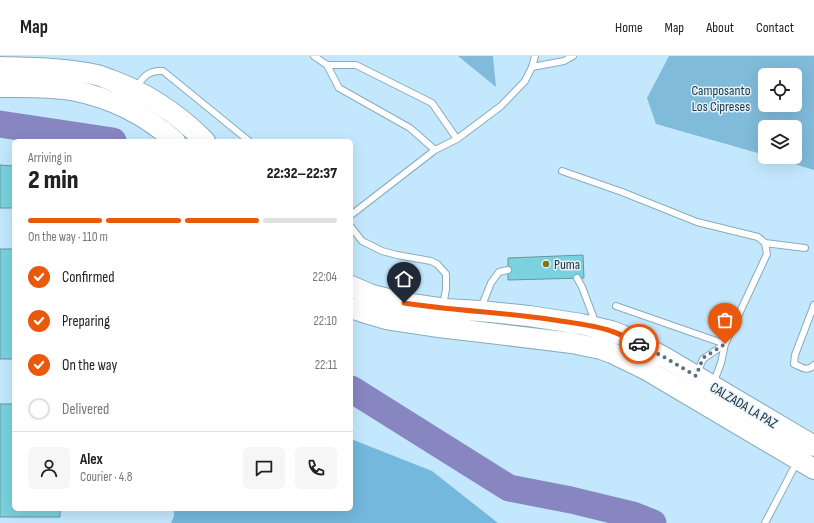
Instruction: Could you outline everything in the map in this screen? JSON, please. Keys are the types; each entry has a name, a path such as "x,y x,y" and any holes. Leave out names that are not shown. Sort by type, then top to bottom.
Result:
{"main road":[{"path":"0,67 37,68 98,75 135,90 158,102 177,116 203,139"},
{"path":"0,87 39,87 70,90 117,103 155,124 173,139"},
{"name":"CALZADA LA PAZ","path":"353,287 388,300 442,308 530,316 597,327 611,331 622,335 664,357 814,446"},
{"name":"CALZADA LA PAZ","path":"353,309 386,319 572,343 601,349 645,369 806,464"}],"lane":[{"path":"314,56 327,65 339,88 410,128 435,150"},
{"path":"353,213 435,150 457,138 501,106 524,81 532,67 535,56"},
{"path":"532,67 564,61 573,56"},
{"path":"327,65 356,65 432,103 457,138"},
{"path":"135,90 144,77 156,70 163,71 247,139"},
{"path":"562,171 622,192 697,222 758,236 765,243 767,254 725,344 721,363 704,381"},
{"path":"353,230 362,241 382,251 431,261 437,264 446,274 446,289 442,308"},
{"path":"765,243 805,248"},
{"path":"480,311 490,283 499,272 508,270"},
{"path":"577,278 582,287 597,327"},
{"path":"814,305 794,355 794,364 805,369 810,369 814,365"},
{"path":"616,306 725,344"},
{"path":"704,381 703,358 725,344"},
{"path":"765,523 793,469 806,464"}],"green space":[{"path":"458,56 493,56 496,87"},
{"name":"Camposanto Los Cipreses","path":"669,56 814,56 814,170 794,164 802,164 802,120 758,120 758,153 656,124 647,98"}],"shaded area":[{"path":"353,440 432,471 498,523 171,523 174,516 174,511 353,511"}],"building":[{"path":"0,165 12,166 12,208 0,208"},
{"path":"0,249 12,249 12,359 0,359"},
{"name":"Puma","path":"583,255 584,278 508,280 508,258"},
{"path":"0,404 12,404 12,511 60,511 60,517 0,517"}],"waterway":[{"path":"0,124 100,139"},
{"path":"353,390 509,488 571,500 633,515 653,523"}],"way so far":[{"path":"639,344 696,376 703,358 725,344"}],"place":[{"name":"Puma","path":"546,264"}],"route":[{"path":"404,303 446,309 530,316 581,324 611,331 639,344"}]}
